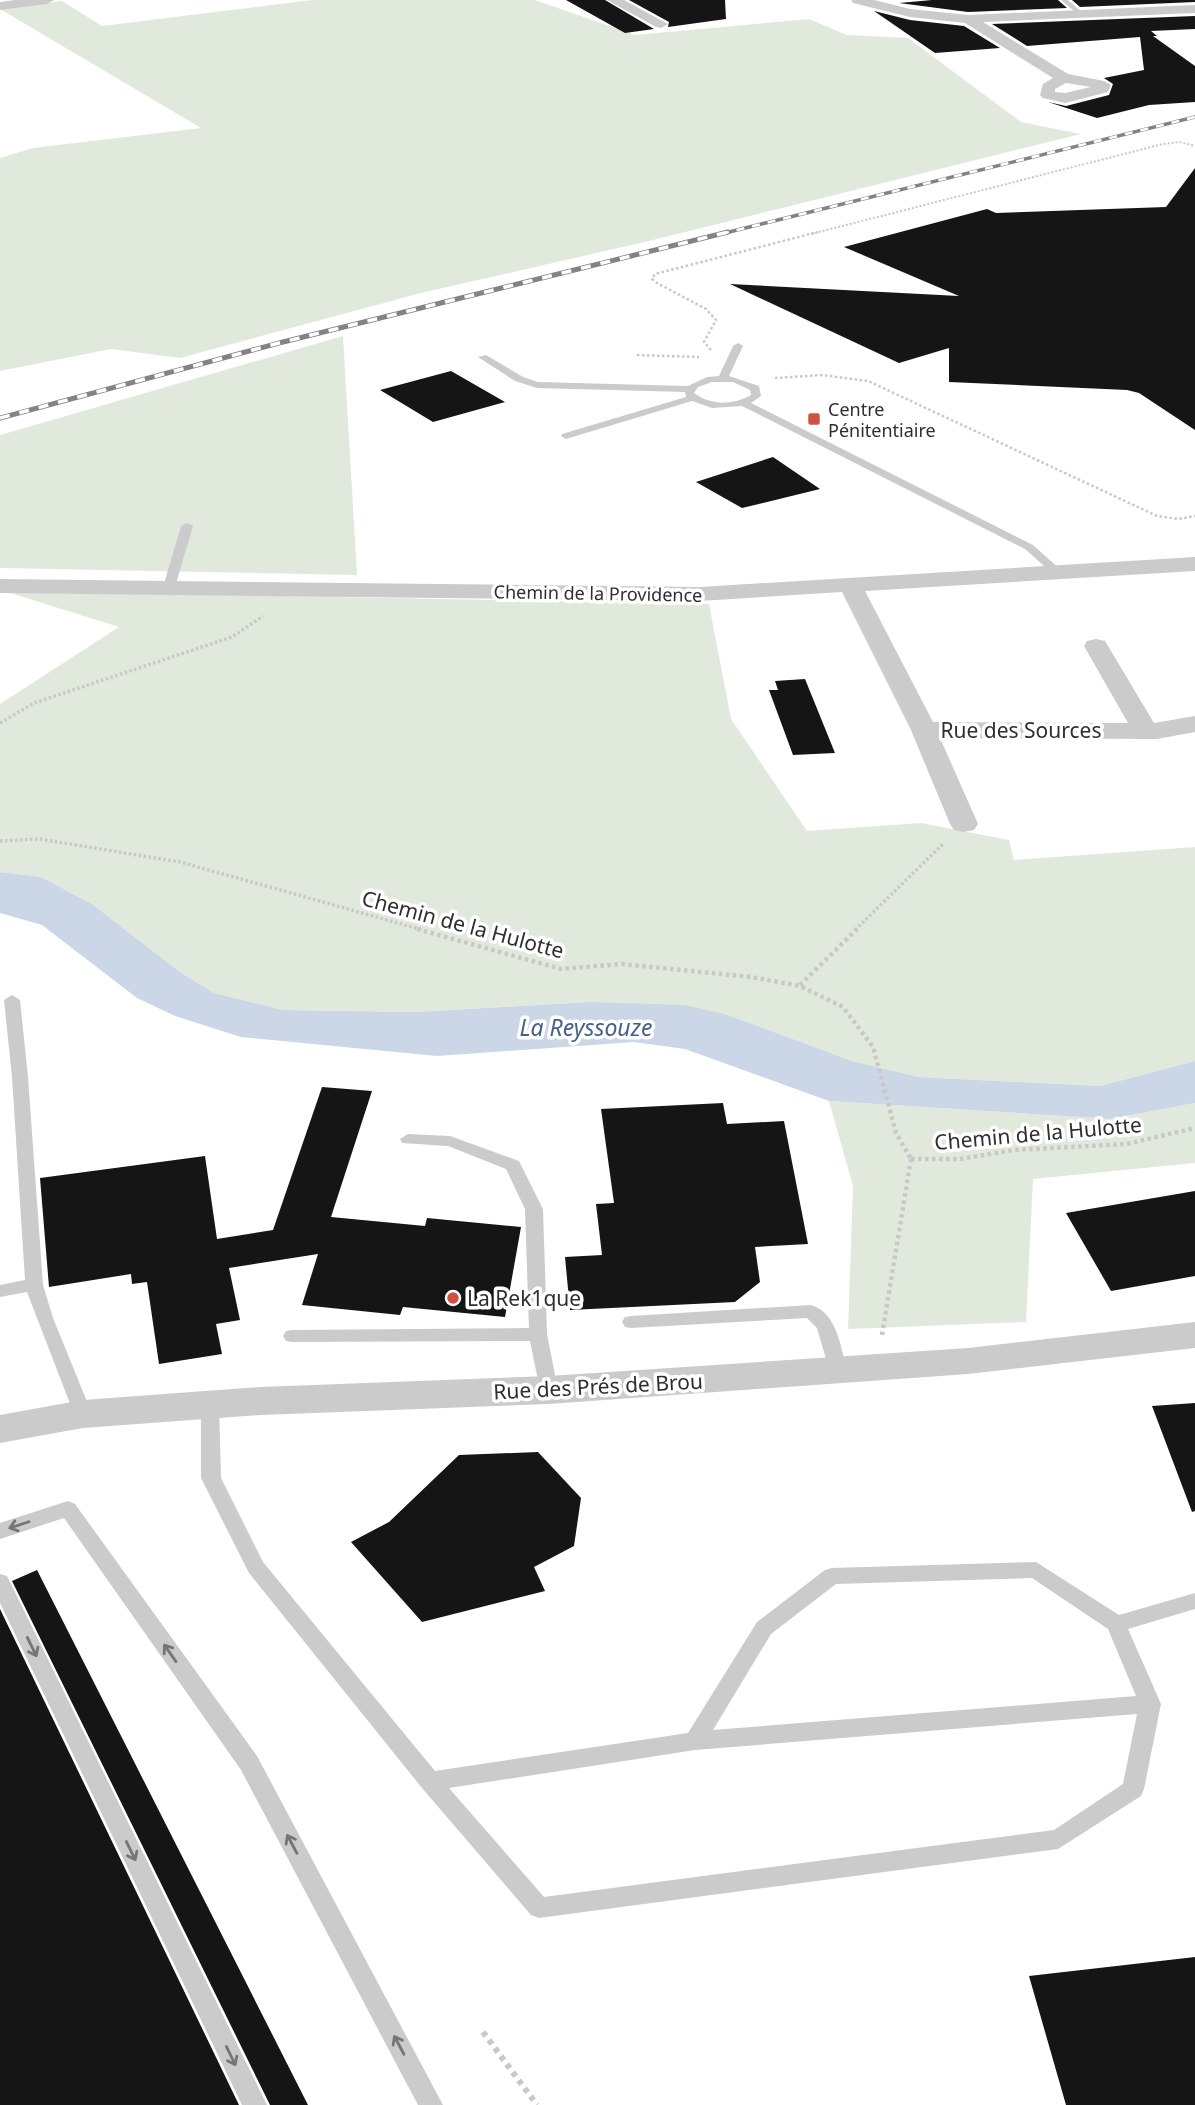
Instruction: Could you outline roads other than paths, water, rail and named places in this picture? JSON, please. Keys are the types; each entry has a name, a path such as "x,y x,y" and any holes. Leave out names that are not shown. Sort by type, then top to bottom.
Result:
{"street":[{"path":"0,6 47,0"},
{"path":"614,0 661,24"},
{"path":"858,0 910,13 968,19 1195,9"},
{"path":"968,19 1064,78"},
{"name":"Chemin de la Providence","path":"0,586 700,594 1195,564"},
{"name":"Rue des Sources","path":"851,586 924,730 1146,731 1195,724"},
{"path":"1096,646 1146,731"},
{"path":"924,730 964,824"},
{"name":"Rue des Prés de Brou","path":"0,1429 83,1414 210,1405 549,1390 838,1371 968,1361 1195,1335"}],"lane":[{"path":"1064,0 1081,14"},
{"path":"723,379 738,346"},
{"path":"483,357 519,379 537,385 691,393 722,405 744,402 757,392 743,382 723,379 701,381 691,393 566,436"},
{"path":"744,402 1029,547 1058,573"},
{"path":"169,587 187,526"},
{"path":"12,1000 34,1285 44,1318 83,1414"},
{"path":"408,1139 450,1142 513,1166 534,1209 538,1334 549,1390"},
{"path":"0,1291 34,1285"},
{"path":"631,1322 811,1311 825,1325 838,1371"},
{"path":"292,1335 538,1334"},
{"path":"210,1405 211,1478 256,1567 430,1781 539,1908 1058,1839 1133,1789 1150,1704 1116,1623 1036,1570 832,1576 764,1628 695,1741"},
{"path":"0,1531 68,1509 249,1763 431,2105"},
{"path":"0,1582 255,2105"},
{"path":"1116,1623 1195,1601"},
{"path":"430,1781 695,1741 1150,1704"}],"water":[{"name":"La Reyssouze","path":"0,872 41,877 92,904 180,972 214,993 283,1010 417,1012 589,1002 685,1005 728,1015 852,1061 919,1077 1100,1086 1195,1061 1195,1103 1110,1119 829,1101 685,1049 634,1042 437,1056 241,1037 175,1016 137,998 42,925 0,913"}],"railway":[{"path":"721,234 1195,117"},
{"path":"0,418 279,343 728,232"}],"place":[{"name":"Centre Pénitentiaire","path":"814,419"},
{"name":"La Rek1que","path":"453,1298"}]}
